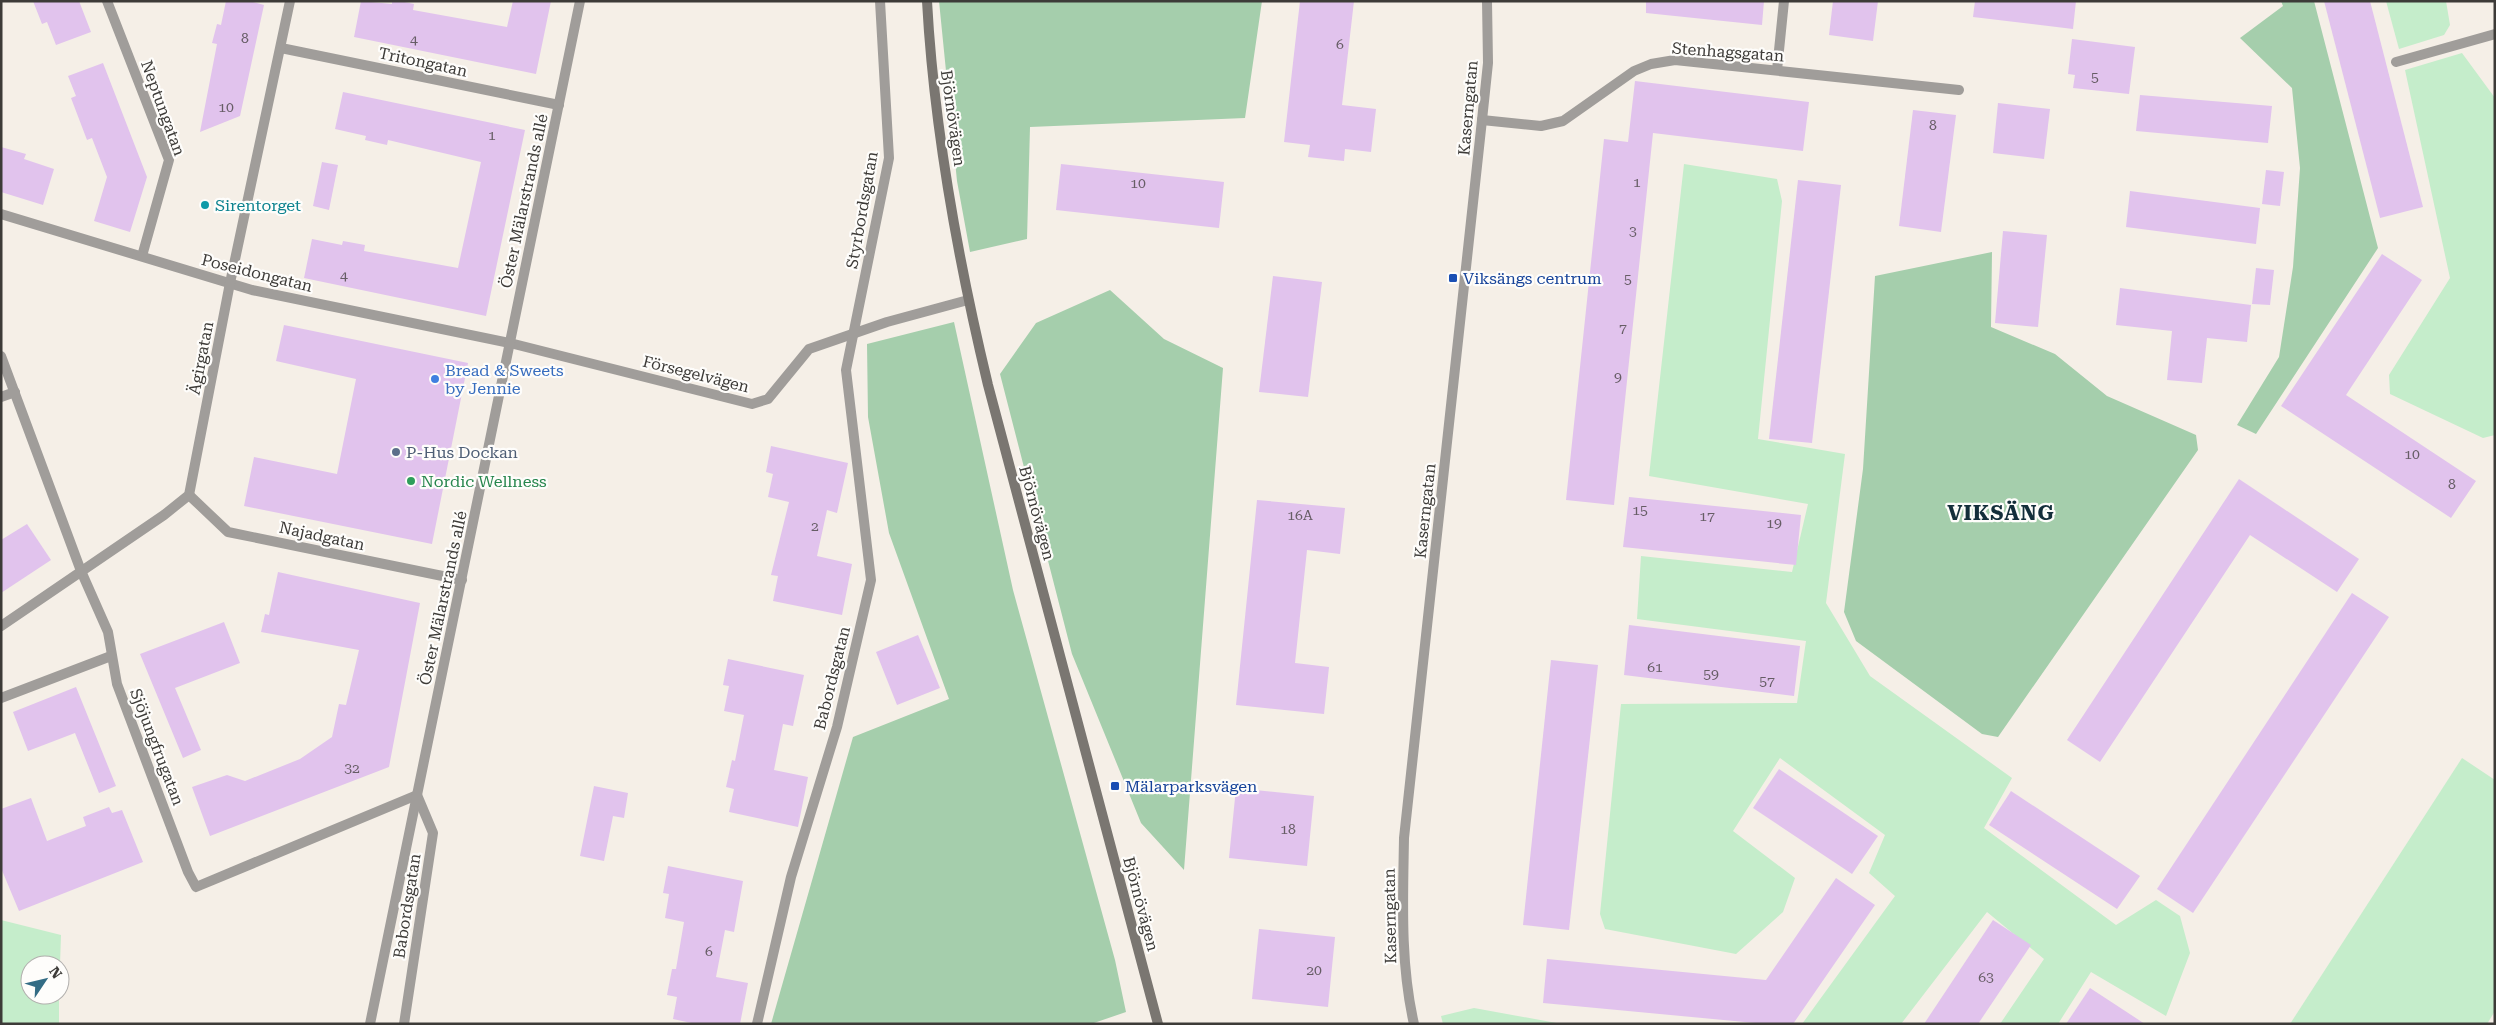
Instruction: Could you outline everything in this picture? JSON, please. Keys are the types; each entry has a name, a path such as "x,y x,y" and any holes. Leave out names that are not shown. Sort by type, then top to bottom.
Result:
{"main road":[{"name":"Björnövägen","path":"927,1 930,62 968,300 990,395 1158,1024"}],"street":[{"name":"Neptungatan","path":"107,1 169,160 142,256"},
{"name":"Ägirgatan","path":"189,495 230,283 290,1"},
{"name":"Öster Mälarstrands allé","path":"370,1024 580,1"},
{"name":"Styrbordsgatan","path":"855,333 889,158 880,1"},
{"name":"Kaserngatan","path":"1414,1024 1405,960 1403,920 1404,838 1488,63 1487,1"},
{"path":"1776,70 1784,1"},
{"path":"2396,62 2495,34"},
{"name":"Tritongatan","path":"281,48 559,105"},
{"name":"Stenhagsgatan","path":"1482,120 1542,126 1563,121 1614,84 1652,64 1675,60 1959,90"},
{"name":"Poseidongatan","path":"1,214 252,290 510,343"},
{"name":"Försegelvägen","path":"510,343 752,404 768,399 810,349 855,333 968,300"},
{"name":"Babordsgatan","path":"757,1024 791,877 837,727 871,580 846,370 855,333"},
{"name":"Sjöjungfrugatan","path":"1,356 81,571 108,632 117,684 188,872 196,888 417,795"},
{"path":"1,397 15,392"},
{"path":"1,626 164,516 189,495"},
{"name":"Najadgatan","path":"189,495 228,532 462,580"},
{"path":"1,698 111,656"},
{"name":"Babordsgatan","path":"404,1024 433,833 417,795"}],"green space":[{"path":"939,1 1262,1 1245,118 1030,127 1027,239 970,252 957,181"},
{"path":"2281,1 2314,1 2378,248 2256,434 2237,425 2279,357 2293,267 2300,168 2292,88 2240,38 2283,6"},
{"path":"2386,1 2446,1 2450,25 2444,35 2399,49"},
{"path":"2462,53 2495,98 2495,435 2483,438 2390,394 2389,375 2450,278 2405,70"},
{"path":"1684,164 1777,179 1782,201 1758,439 1845,454 1826,603 1870,676 2012,778 1984,828 2116,925 2156,900 2180,916 2190,953 2166,1016 2091,972 2058,1024 2000,1024 2044,959 1987,912 1901,1024 1802,1024 1895,896 1869,873 1885,835 1780,758 1733,831 1795,878 1783,912 1736,954 1605,929 1600,914 1621,704 1797,703 1806,641 1637,619 1641,556 1792,572 1808,504 1649,476"},
{"path":"1992,252 1991,327 2055,354 2107,396 2196,435 2198,450 1998,737 1982,734 1856,641 1844,612 1863,469 1875,276"},
{"path":"1110,290 1164,339 1223,368 1184,870 1141,823 1072,654 1000,374 1036,323"},
{"path":"954,322 1013,590 1115,960 1126,1012 1091,1024 771,1024 853,737 949,699 889,533 868,417 867,344"},
{"path":"2462,758 2495,780 2495,1011 2487,1024 2290,1024"},
{"path":"1,920 61,935 60,955 20,955 20,1005 59,1005 59,1024 1,1024"},
{"path":"1474,1008 1562,1024 1443,1024 1441,1016"}],"building":[{"path":"33,1 79,1 91,32 56,45 47,22 42,24"},
{"path":"226,1 249,1 264,5 240,116 200,132 217,44 212,43 217,24 221,25"},
{"path":"361,1 392,4 392,1 400,1 414,4 413,10 507,27 513,1 551,1 536,74 354,37"},
{"path":"1300,1 1354,1 1342,105 1376,109 1371,152 1345,149 1344,161 1308,157 1310,145 1284,142"},
{"path":"1646,1 1764,1 1762,25 1646,13"},
{"path":"1833,1 1878,1 1873,41 1829,35"},
{"path":"1975,1 2076,1 2073,29 1973,17"},
{"path":"2324,1 2370,1 2423,207 2380,218"},
{"path":"2072,39 2135,47 2129,94 2073,88 2075,75 2068,74"},
{"path":"103,63 147,177 130,232 94,221 107,177 92,138 87,140 71,98 76,96 68,76"},
{"path":"1635,81 1809,102 1803,151 1653,133 1614,505 1566,500 1604,139 1628,142"},
{"path":"343,92 525,130 486,316 304,278 312,239 342,245 343,241 365,245 364,251 458,268 481,162 388,140 387,145 365,140 366,136 335,129"},
{"path":"2140,95 2272,106 2268,143 2136,131"},
{"path":"1998,103 2050,109 2044,159 1993,153"},
{"path":"1913,110 1956,115 1941,232 1899,226"},
{"path":"1,147 26,154 24,159 54,169 43,205 1,192"},
{"path":"322,162 338,165 329,210 313,206"},
{"path":"1061,164 1224,182 1219,228 1056,210"},
{"path":"2266,170 2284,172 2280,206 2262,204"},
{"path":"1798,180 1841,185 1812,443 1769,439"},
{"path":"2130,191 2260,208 2256,244 2126,227"},
{"path":"2003,231 2047,235 2038,327 1995,323"},
{"path":"2382,254 2422,280 2346,395 2476,481 2451,518 2281,406"},
{"path":"2256,268 2274,270 2270,305 2252,304"},
{"path":"1273,276 1322,282 1308,397 1259,392"},
{"path":"2120,288 2251,305 2247,342 2207,338 2202,383 2167,380 2172,331 2116,325"},
{"name":"P-Hus Dockan","path":"284,325 468,363 432,544 244,506 254,457 337,474 356,379 276,361"},
{"path":"771,446 848,463 837,513 827,510 817,556 852,564 842,615 773,601 778,576 771,575 789,502 768,497 773,474 766,472"},
{"path":"2239,479 2359,559 2337,592 2250,535 2100,762 2067,740"},
{"path":"1629,497 1801,515 1796,565 1623,547"},
{"path":"1257,500 1345,508 1340,554 1307,550 1295,663 1329,667 1324,714 1236,705"},
{"path":"27,524 51,560 1,593 1,540"},
{"path":"278,572 420,603 389,767 210,836 192,787 227,775 245,781 300,759 332,737 339,704 346,705 359,650 261,632 265,614 269,615"},
{"path":"2352,593 2389,617 2193,913 2157,889"},
{"path":"224,622 240,663 175,688 201,750 183,758 140,654"},
{"path":"1629,625 1800,646 1794,696 1624,675"},
{"path":"918,635 940,688 897,705 876,652"},
{"path":"728,659 804,675 793,726 783,724 774,770 808,777 798,827 729,812 734,789 726,787 732,760 735,761 744,715 724,711 729,686 723,685"},
{"path":"1551,660 1598,665 1569,930 1523,925"},
{"path":"76,687 116,786 99,793 75,733 28,751 13,712"},
{"path":"1779,769 1878,836 1852,874 1753,808"},
{"path":"594,786 628,793 624,818 613,816 604,861 580,856"},
{"path":"1236,788 1314,796 1307,866 1229,858"},
{"path":"2011,791 2140,876 2117,909 1989,825"},
{"path":"31,798 47,841 86,826 83,817 109,807 112,813 122,810 143,862 19,911 1,868 1,809"},
{"path":"668,866 743,881 734,932 725,930 716,977 748,983 740,1024 696,1024 673,1019 677,997 667,995 672,969 676,969 684,922 665,918 669,894 663,893"},
{"path":"1836,878 1875,905 1793,1024 1766,1024 1543,1003 1547,959 1766,980"},
{"path":"1993,920 2031,945 1978,1024 1924,1024"},
{"path":"1259,929 1335,937 1328,1007 1252,999"},
{"path":"2090,988 2145,1024 2066,1024"}],"place":[{"name":"Sirentorget","path":"205,205"},
{"name":"Viksängs centrum","path":"1453,278"},
{"name":"Bread & Sweets by Jennie","path":"435,379"},
{"name":"P-Hus Dockan","path":"396,452"},
{"name":"Nordic Wellness","path":"411,481"},
{"name":"Mälarparksvägen","path":"1115,786"}],"district":[{"name":"VIKSÄNG","path":"2001,513"}]}
